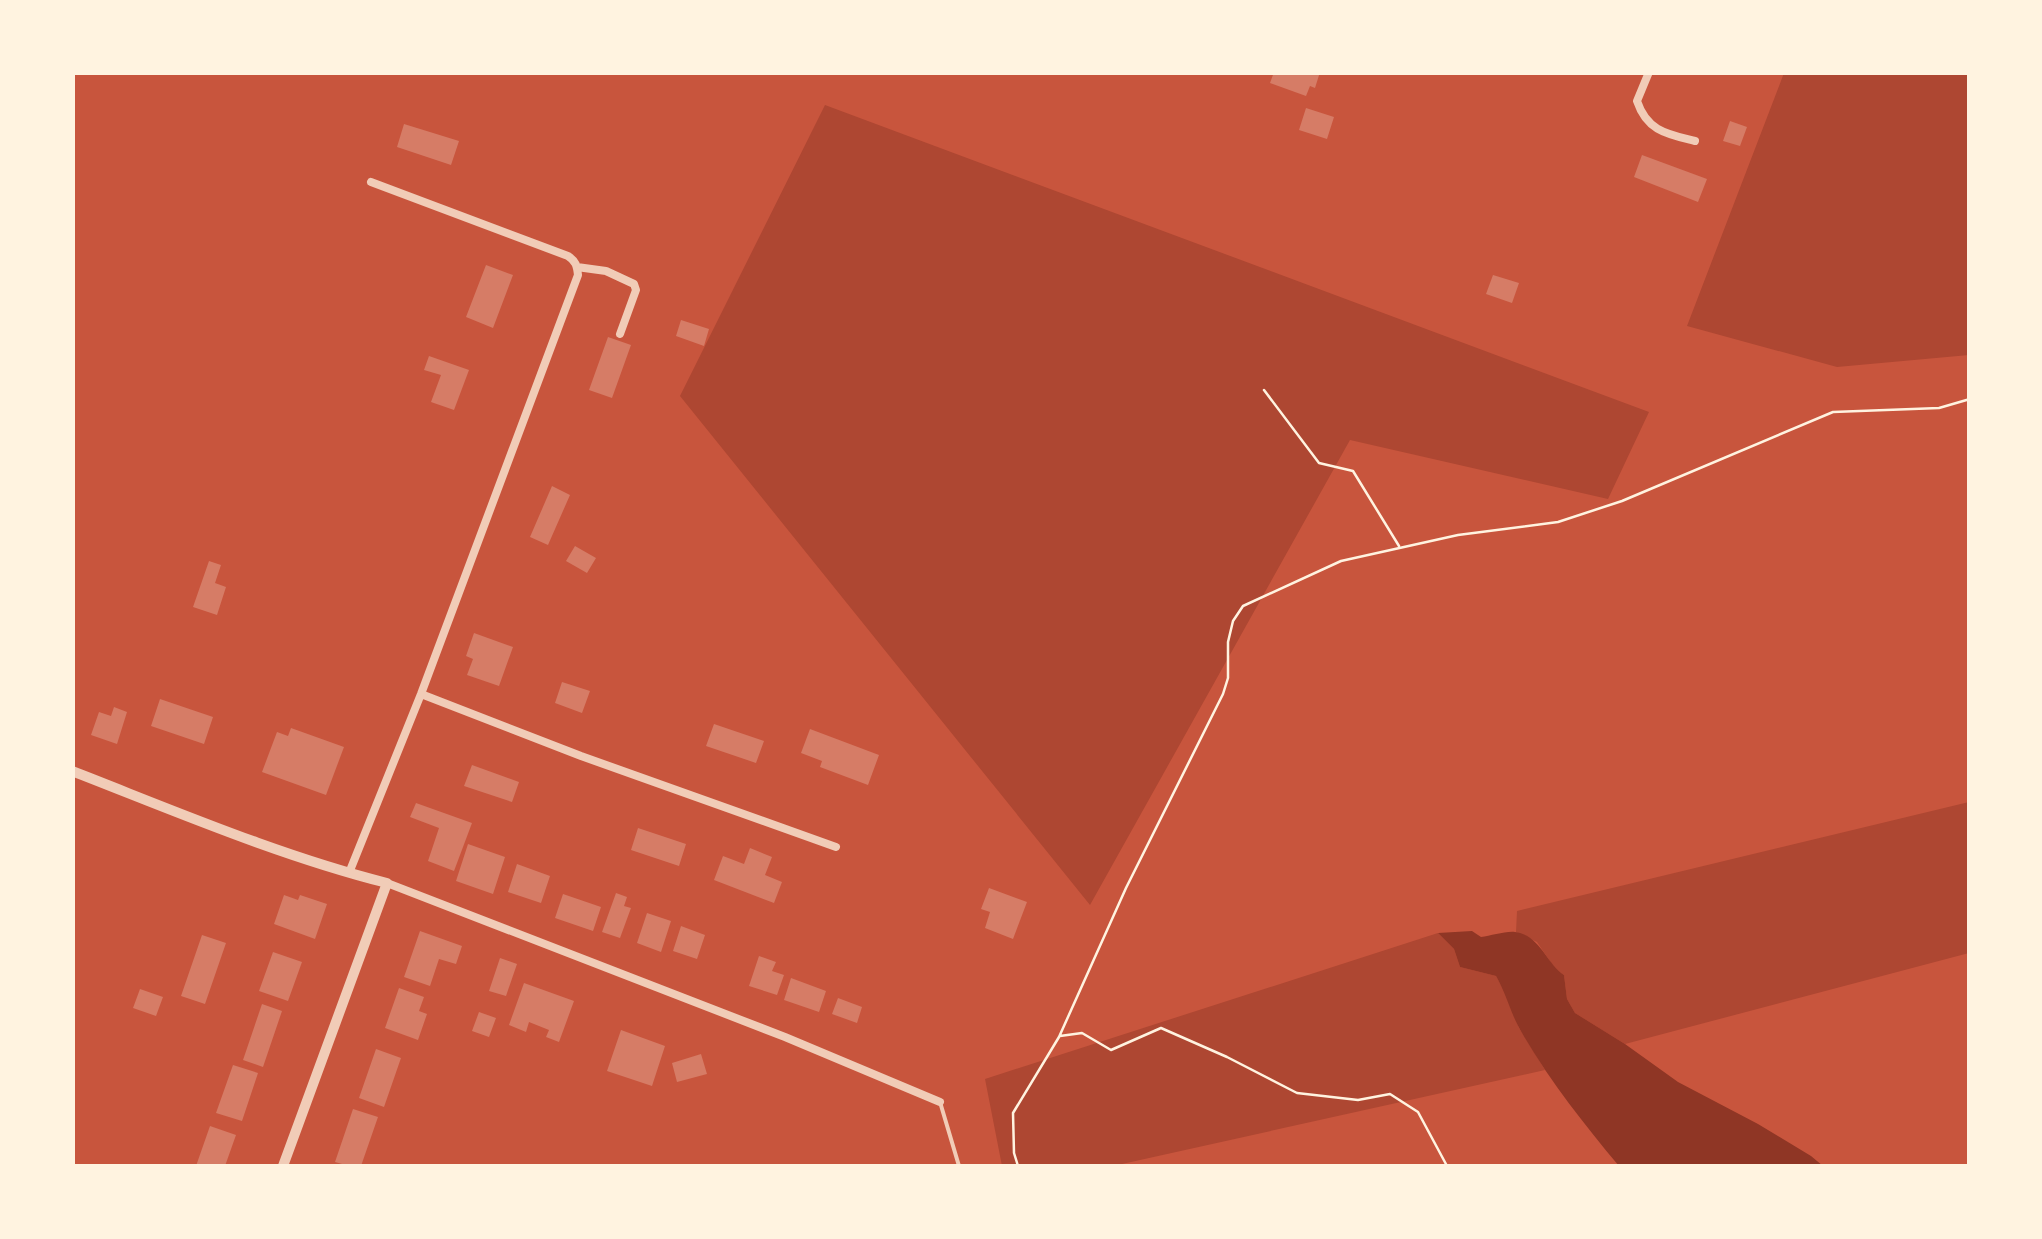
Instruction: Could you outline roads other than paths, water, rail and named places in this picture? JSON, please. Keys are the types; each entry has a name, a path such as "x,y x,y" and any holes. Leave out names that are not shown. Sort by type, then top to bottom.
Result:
{"street":[{"path":"1649,72 1637,101 1642,116 1651,126 1695,142"},
{"path":"371,182 568,256 578,267 606,271 634,284 636,290 620,334"},
{"path":"349,873 576,284 578,267"},
{"path":"421,694 836,847"},
{"path":"72,771 212,825 349,873 387,882 786,1037 940,1102"},
{"path":"283,1166 387,882"}],"lane":[{"path":"940,1102 960,1166"}]}
